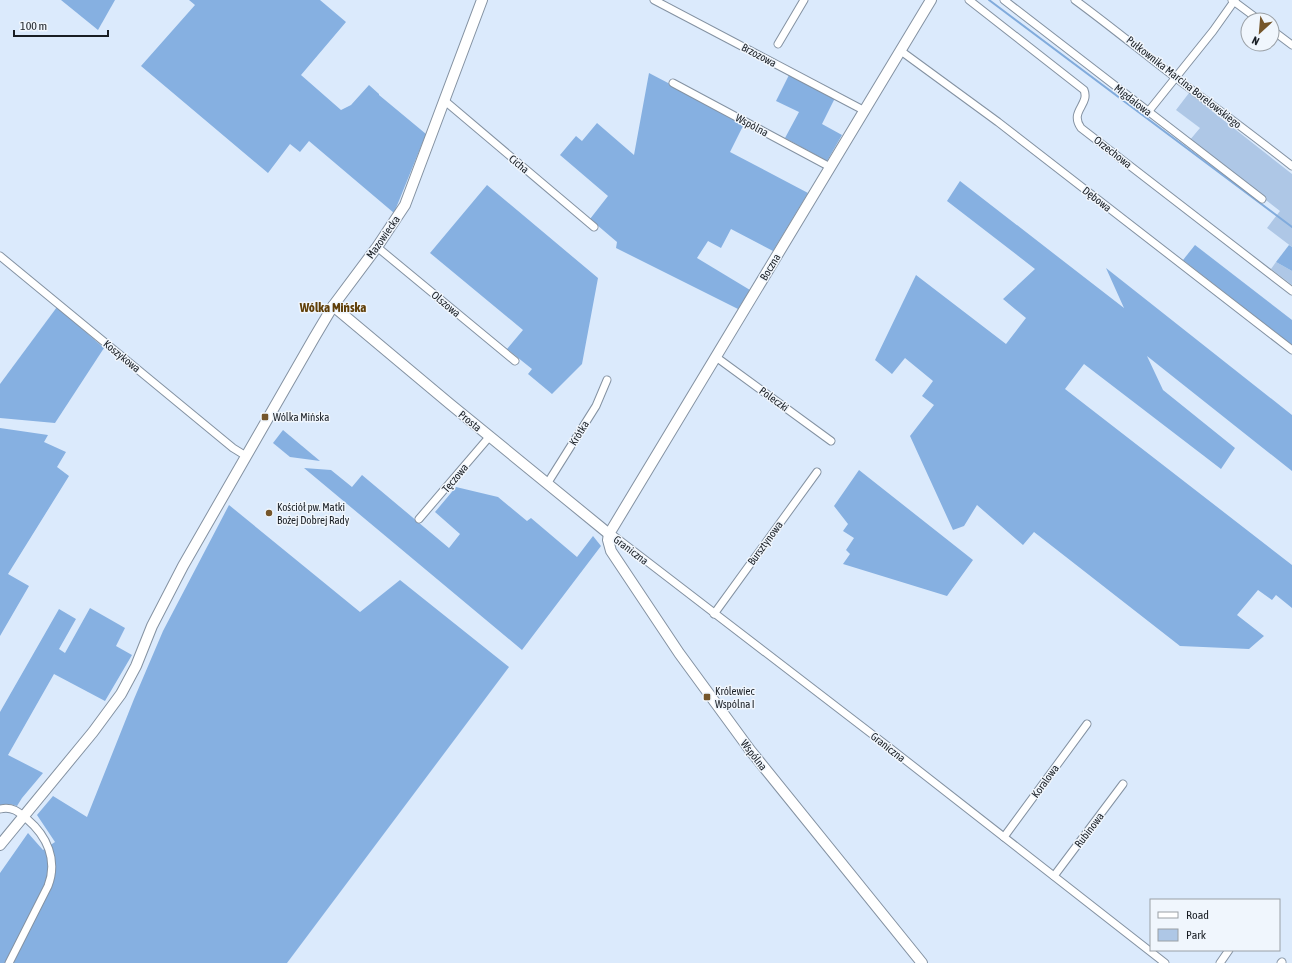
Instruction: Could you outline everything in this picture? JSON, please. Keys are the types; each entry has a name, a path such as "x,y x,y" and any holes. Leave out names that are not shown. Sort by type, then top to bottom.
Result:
{"street":[{"name":"Mazowiecka","path":"0,845 93,732 121,694 136,666 166,596 333,306 377,247 405,205 482,0"},
{"name":"Brzozowa","path":"654,0 864,111"},
{"path":"778,44 804,0"},
{"name":"Boczna","path":"609,534 931,0"},
{"name":"Orzechowa","path":"969,0 1049,61 1084,90 1086,95 1077,114 1077,119 1081,128 1292,291"},
{"name":"Migdałowa","path":"1004,0 1262,199"},
{"name":"Pułkownika Marcina Borelowskiego","path":"1075,0 1119,32 1176,78 1234,120 1292,166"},
{"path":"1148,112 1213,31 1234,0 1249,12"},
{"path":"1280,36 1292,45"},
{"name":"Dębowa","path":"901,51 998,122 1292,350"},
{"name":"Wspólna","path":"673,83 830,167"},
{"name":"Cicha","path":"445,101 594,227"},
{"name":"Olszowa","path":"377,247 515,361"},
{"name":"Koszykowa","path":"0,256 233,448 246,456"},
{"name":"Prosta","path":"333,306 609,534"},
{"name":"Poleczki","path":"716,357 831,441"},
{"name":"Krótka","path":"547,484 596,406 607,380"},
{"name":"Tęczowa","path":"419,519 490,436"},
{"name":"Bursztynowa","path":"714,614 817,472"},
{"name":"Wspólna","path":"609,534 608,540 611,551 679,653 750,750 922,963"},
{"name":"Graniczna","path":"609,534 614,536 1165,963"},
{"name":"Koralowa","path":"1004,837 1087,724"},
{"name":"Rubinowa","path":"1054,876 1123,784"},
{"path":"0,809 12,809 24,816 38,829 47,843 51,857 52,872 48,886 35,914 9,963"},
{"path":"1220,963 1228,951"}],"green space":[{"path":"1189,93 1292,174 1292,247 1267,228 1280,211 1189,141 1200,128 1176,110"},
{"path":"1276,262 1292,271 1292,285 1271,269"}],"shaded area":[{"path":"61,0 115,0 98,30"},
{"path":"189,0 320,0 346,22 301,75 341,110 351,105 369,85 426,134 394,213 309,141 300,152 290,144 268,173 141,66 195,5"},
{"path":"649,73 744,124 730,152 808,193 773,251 731,229 721,248 708,241 697,258 750,290 738,309 616,248 617,242 590,219 608,196 560,155 576,136 582,141 597,123 634,155"},
{"path":"789,75 835,98 822,124 842,135 827,161 785,138 799,112 776,101"},
{"path":"960,181 1124,308 1106,268 1292,415 1292,471 1147,356 1163,390 1235,448 1221,469 1084,364 1065,389 1292,565 1292,608 1276,595 1272,600 1258,590 1237,615 1264,636 1249,649 1180,646 1034,532 1023,545 977,505 964,526 953,530 910,436 934,405 922,396 933,381 905,358 892,374 875,360 916,275 1006,344 1026,318 1003,299 1035,269 947,201"},
{"path":"487,185 598,278 582,364 552,394 528,374 532,369 507,349 523,330 430,253"},
{"path":"1195,245 1292,320 1292,345 1183,260"},
{"path":"1289,245 1292,247 1292,271 1276,262"},
{"path":"57,307 104,348 55,423 0,418 0,384"},
{"path":"0,428 48,435 44,442 66,452 57,467 69,476 8,574 29,586 0,636"},
{"path":"283,430 320,461 290,457 273,443"},
{"path":"304,468 331,470 352,487 362,475 449,548 460,534 435,512 456,487 498,497 527,521 531,518 577,557 593,536 601,546 522,650"},
{"path":"859,470 973,560 947,596 843,564 850,554 846,550 854,538 843,531 848,524 834,506"},
{"path":"229,505 360,612 400,580 509,667 287,963 0,963 0,873 28,833 43,850 55,842 37,815 53,796 87,817 163,631"},
{"path":"90,608 125,628 116,646 132,655 105,701 54,674 8,755 43,773 17,806 10,804 0,805 0,712 59,609 76,619 59,649 65,653"}],"waterway":[{"path":"989,0 1292,227"}],"place":[{"name":"Wólka Mińska","path":"265,417"},
{"name":"Kościół pw. Matki Bożej Dobrej Rady","path":"269,513"},
{"name":"Królewiec Wspólna I","path":"707,697"}],"district":[{"name":"Wólka Mińska","path":"333,307"}]}
